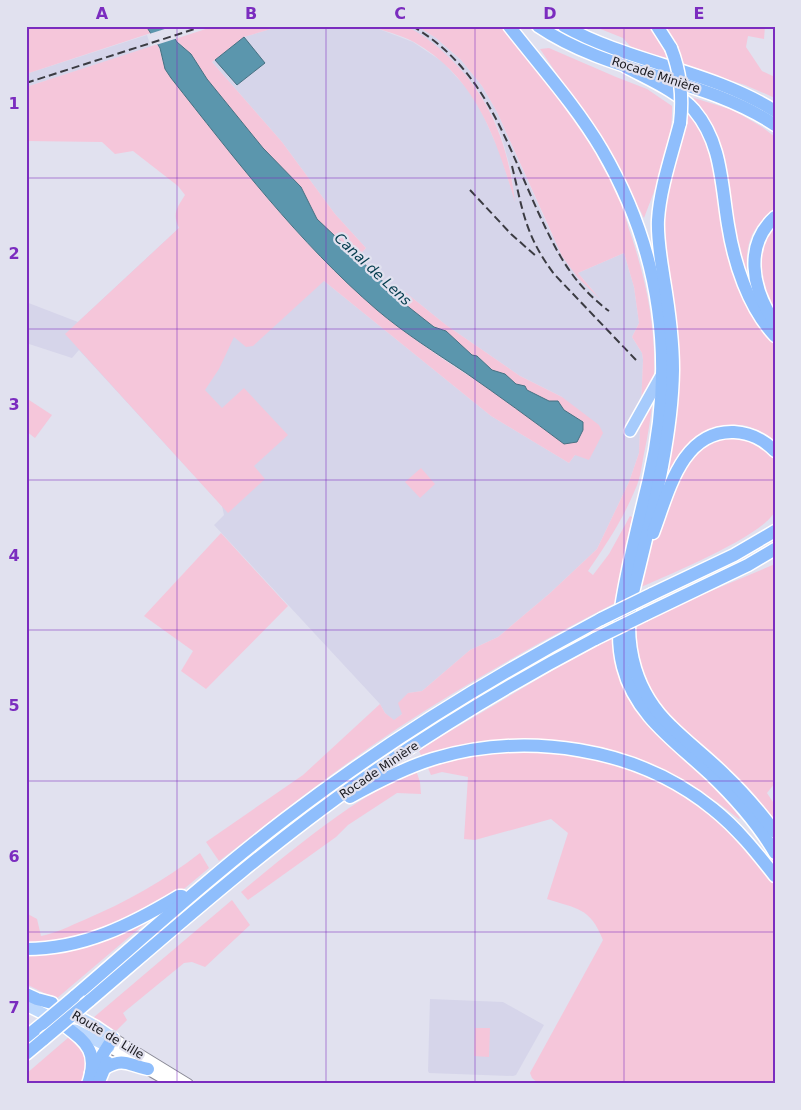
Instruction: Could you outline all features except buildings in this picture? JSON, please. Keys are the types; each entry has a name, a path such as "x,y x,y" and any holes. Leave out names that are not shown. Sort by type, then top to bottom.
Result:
{"highway":[{"path":"509,26 575,110 601,149 635,218 655,286 661,325 662,374 658,429 625,586 620,620 619,638 623,667 628,683 640,705 650,718 662,732 728,792 748,816 774,854"},
{"name":"Rocade Minière","path":"538,26 568,44 626,66 733,102 775,125"},
{"name":"Rocade Minière","path":"564,26 606,47 739,92 775,111"},
{"path":"657,26 671,48 680,78 682,107 680,124 658,220 671,340 672,370 670,409 663,456 628,617 630,650 639,681 649,700 670,725 745,795 775,832"},
{"path":"626,66 673,94 692,108 706,126 718,154 733,254 742,280 752,300 775,336"},
{"path":"739,92 767,100 775,105"},
{"path":"775,217 762,232 754,256 754,271 761,297 775,322"},
{"path":"630,431 662,374"},
{"path":"635,584 678,469 691,449 710,436 731,432 756,436 775,451"},
{"path":"771,534 775,523"},
{"name":"Rocade Minière","path":"26,1054 34,1033 188,896 284,820 376,753 468,694 601,619 734,555 771,534"},
{"name":"Rocade Minière","path":"34,1033 89,1001 243,870 324,808 390,761 469,711 595,640 748,565 775,549"},
{"path":"748,565 754,568 775,559"},
{"path":"324,808 329,810 400,771 434,758 498,748 530,746 567,748 623,760 680,785 731,825 752,847 775,876"},
{"path":"26,949 45,949 91,939 136,921 179,896 188,896"},
{"path":"26,994 52,1003"},
{"path":"60,1022 85,1042 89,1049 92,1080"},
{"path":"26,1061 34,1054 34,1033"},
{"path":"105,1068 111,1043"},
{"path":"92,1080 103,1053 111,1043"},
{"path":"92,1080 105,1068 116,1062 124,1062 148,1069"}],"main road":[{"name":"Route de Lille","path":"26,988 97,1027 111,1043 173,1084"},
{"name":"Route de Lille","path":"26,1005 60,1022 111,1043 188,1084"}],"shaded area":[{"path":"26,26 146,26 151,33 26,74"},
{"path":"215,26 281,26 244,37 212,62 282,142 335,214 366,248 357,258 317,219 301,187 263,148 207,79 191,54 175,39"},
{"path":"281,26 371,26 413,42 443,62 472,94 500,153 514,198 512,175 502,138 494,119 477,89 404,26 417,26 436,38 461,60 482,86 497,112 551,233 578,278 596,294 578,273 624,253 634,287 639,323 632,337 642,353 643,360 639,453 629,482 597,549 549,594 498,637 470,650 422,691 408,693 402,714 394,721 214,525 224,515 222,506 79,350 72,358 26,343 26,302 78,322 179,228 324,281 491,416 569,463 575,455 562,397 520,376 446,325 405,292 393,291 357,258 366,248 335,214 282,142 212,62 244,37"},
{"path":"371,26 397,26 414,30 440,49 471,81 483,99 501,137 512,179 515,202 491,132 481,111 468,91 435,56 414,42"},
{"path":"417,26 503,26 581,130 608,175 621,203 646,291 654,342 654,368 650,421 639,480 620,522 588,571 593,575 609,554 630,516 632,517 615,603 505,662 398,728 330,776 219,861 206,842 303,775 380,704 385,713 394,720 402,714 398,703 408,693 422,691 470,650 498,637 549,594 597,549 629,482 639,453 643,360 642,353 632,337 639,323 634,287 624,253 578,273 600,299 578,278 562,256 497,112 482,86 461,60 436,38"},
{"path":"593,26 651,26 663,44 668,59 631,47 623,38"},
{"path":"662,26 765,26 764,39 748,36 746,47 762,71 775,77 775,98 745,85 683,66"},
{"path":"147,35 151,47 26,87 26,74"},
{"path":"158,44 165,69 171,78 268,199 320,257 400,329 474,379 577,442 583,430 583,422 564,410 558,401 549,401 527,390 525,386 516,384 505,374 492,370 478,356 472,355 446,331 434,327 396,297 393,291 405,292 446,325 520,376 562,397 599,425 603,433 589,460 575,455 569,463 491,416 324,281 253,346 246,347 234,337 219,369 205,390 222,408 244,388 288,435 254,466 265,479 228,513 65,334 179,228 176,211 185,195 178,186 133,151 115,154 102,142 26,141 26,87"},
{"path":"549,48 647,89 672,106 672,121 667,149 644,218 603,138 595,130 540,49"},
{"path":"694,98 733,110 775,137 775,211 760,223 751,238 747,255 747,274 739,252 725,160 707,120 691,102"},
{"path":"688,110 702,128 716,169 724,242 733,271 763,330 775,345 775,442 754,428 739,425 723,427 715,431 658,499 663,203 687,120"},
{"path":"775,226 775,312 762,279 761,258 763,247"},
{"path":"26,398 52,415 35,438 26,431"},
{"path":"726,436 754,442 766,449 775,460 775,511 767,521 754,531 714,554 641,587 652,544 675,486 694,454 709,440"},
{"path":"421,468 435,484 420,498 405,482"},
{"path":"221,533 288,606 206,689 181,671 193,651 144,616"},
{"path":"775,564 775,783 767,793 775,805 775,823 658,706 639,669 631,629 699,596"},
{"path":"612,638 618,672 636,710 656,733 725,798 739,819 717,802 675,775 626,756 582,745 422,757 419,751 437,739 560,666"},
{"path":"531,751 593,755 652,776 696,800 728,827 775,879 775,1084 539,1084 532,1078 530,1073 603,940 593,921 587,915 574,908 547,899 568,833 551,819 475,840 464,839 468,777 442,772 431,775 427,766 468,756"},
{"path":"416,770 421,794 397,793 348,825 336,837 248,900 241,892 307,838 349,808"},
{"path":"200,853 209,868 185,888 152,909 77,939 26,945 26,913 37,919 41,936 52,933 130,898 173,873"},
{"path":"232,900 250,925 205,967 192,962 184,963 123,1013 127,1020 116,1031 93,1018"},
{"path":"149,920 56,999 26,984 26,953"},
{"path":"430,999 503,1002 544,1025 516,1075 429,1073"},
{"path":"475,1028 490,1028 489,1057 474,1056"},
{"path":"69,1037 79,1047 86,1064 84,1084 26,1084 26,1074"}],"water":[{"path":"146,26 167,26 177,42 191,54 207,79 263,148 301,187 317,219 393,291 396,297 434,327 446,331 492,370 505,374 516,384 525,386 527,390 549,401 558,401 564,410 583,422 583,430 577,442 564,444 398,327 348,284 268,199 171,78 165,69 160,48"},
{"path":"244,37 265,63 237,85 215,60"}],"pier":[{"path":"171,27 178,38 156,45 149,34"}],"railway":[{"path":"26,83 204,26"},
{"path":"412,26 437,43 458,63 476,85 504,134 539,214 560,256 576,279 596,301 609,311"},
{"path":"512,166 526,222 544,260 554,274 636,360"},
{"path":"470,190 511,234 537,257"}],"water label":[{"name":"Canal de Lens","path":"373,269"}]}
